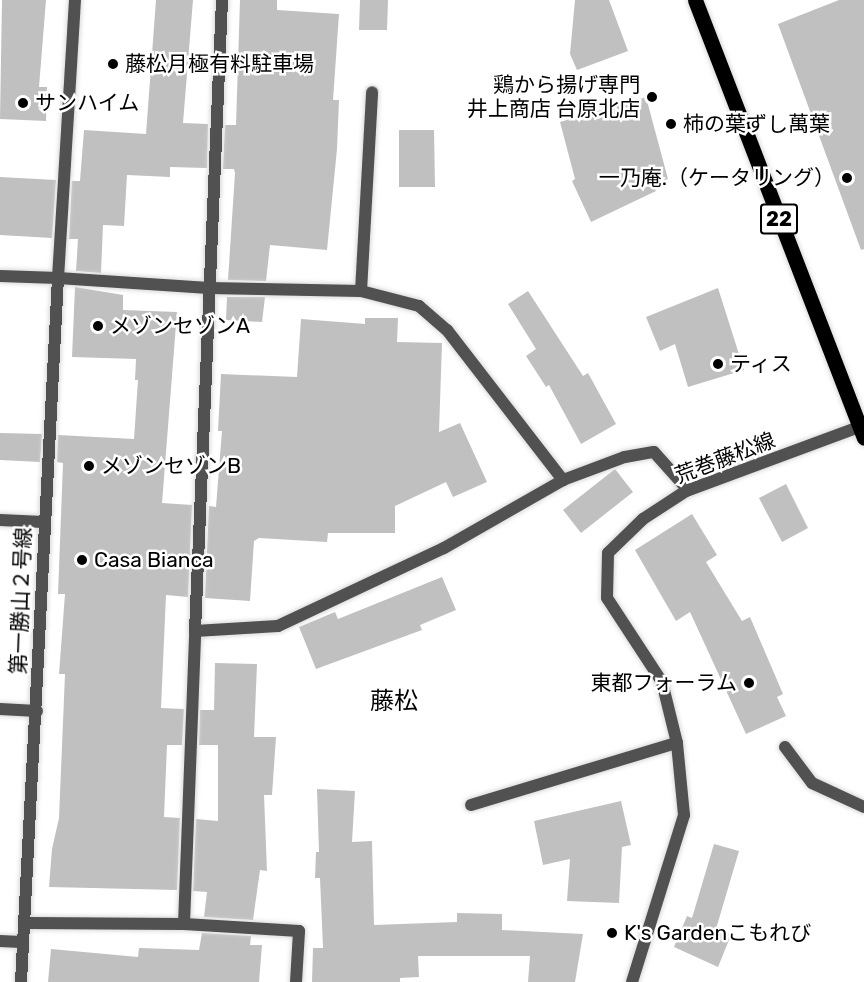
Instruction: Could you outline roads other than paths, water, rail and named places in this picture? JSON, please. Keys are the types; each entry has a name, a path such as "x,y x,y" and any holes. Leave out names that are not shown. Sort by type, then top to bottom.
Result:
{"main road":[{"name":"22","path":"695,0 861,433"}],"street":[{"name":"第一勝山２号線","path":"21,982 21,942 27,924 43,522 75,0"},
{"path":"184,924 222,0"},
{"path":"361,291 372,92"},
{"path":"0,276 209,288 361,291 419,306 447,330 563,480"},
{"name":"荒巻藤松線","path":"632,982 684,815 677,743 662,682 607,598 608,554 643,519 688,490 861,433"},
{"path":"195,631 278,626 444,548 563,480 625,457 654,452 688,490"},
{"path":"0,520 43,522"},
{"path":"0,709 37,711"},
{"path":"471,805 677,743"},
{"path":"785,747 812,783 864,807"},
{"path":"27,924 184,924 299,931 296,982"},
{"path":"0,941 21,942"}],"place":[{"name":"藤松月極有料駐車場","path":"113,64"},
{"name":"鶏から揚げ専門 井上商店 台原北店","path":"652,97"},
{"name":"サンハイム","path":"23,103"},
{"name":"柿の葉ずし萬葉","path":"671,124"},
{"name":"一乃庵.（ケータリング）","path":"847,178"},
{"name":"メゾンセゾンA","path":"98,326"},
{"name":"ティス","path":"718,364"},
{"name":"メゾンセゾンB","path":"89,466"},
{"name":"Casa Bianca","path":"82,560"},
{"name":"東都フォーラム","path":"749,683"},
{"name":"K's Gardenこもれび","path":"612,933"}],"district":[{"name":"藤松","path":"394,702"}]}
